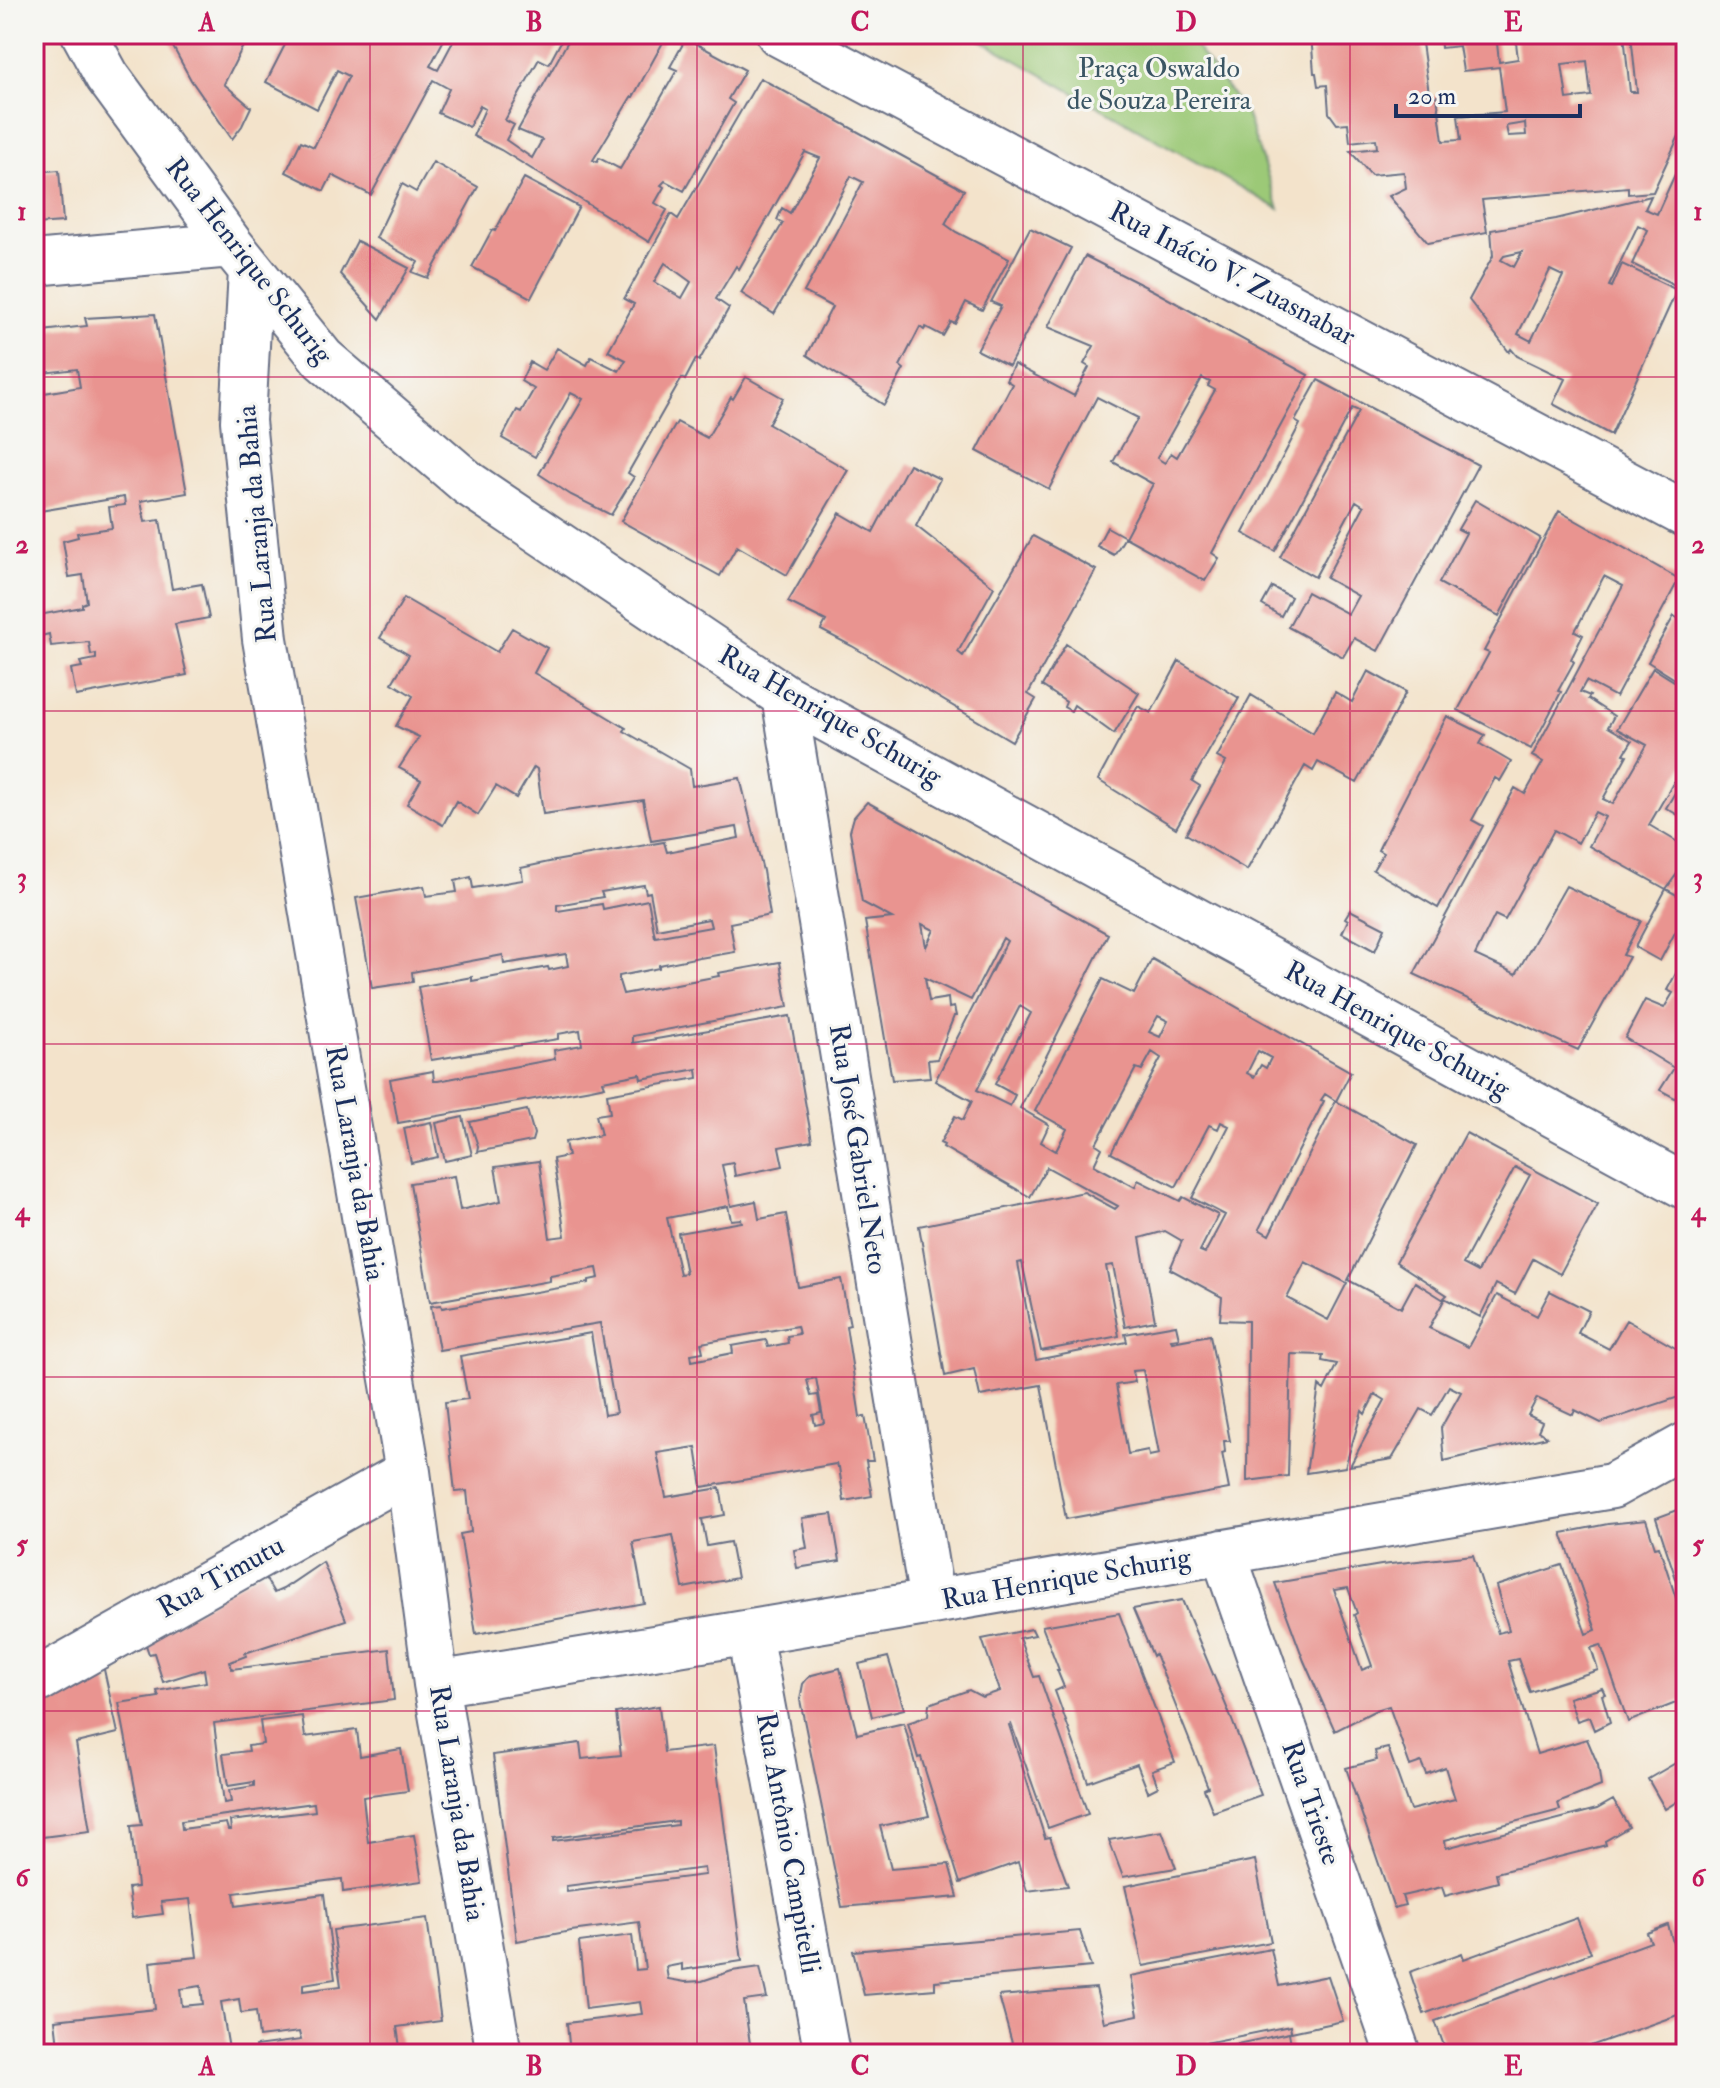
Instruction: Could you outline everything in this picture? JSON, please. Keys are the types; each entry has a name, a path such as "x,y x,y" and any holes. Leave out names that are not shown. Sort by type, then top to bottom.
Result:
{"street":[{"name":"Rua Henrique Schurig","path":"84,34 107,76 241,258 323,359 469,484 784,696 1686,1187"},
{"name":"Rua Inácio V. Zuasnabar","path":"779,34 1686,515"},
{"path":"34,263 241,258"},
{"name":"Rua Laranja da Bahia","path":"241,258 243,421 265,639 408,1472 436,1684 499,2054"},
{"name":"Rua José Gabriel Neto","path":"784,696 932,1602"},
{"name":"Rua Henrique Schurig","path":"436,1684 1612,1486 1686,1445"},
{"name":"Rua Timutu","path":"34,1682 408,1472"},
{"name":"Rua Trieste","path":"1223,1552 1398,2054"},
{"name":"Rua Antônio Campitelli","path":"749,1633 827,2054"}],"green space":[{"name":"Praça Oswaldo de Souza Pereira","path":"970,34 1186,34 1246,113 1279,209"}],"building":[{"path":"166,34 249,34 224,84 251,107 232,139 191,80"},
{"path":"301,34 447,34 430,66 438,70 457,34 565,34 549,64 539,59 505,120 514,125 506,140 532,158 542,140 518,130 572,34 678,34 745,70 728,99 734,103 684,191 665,181 661,185 664,187 655,203 667,210 649,242 501,150 473,136 485,109 480,106 469,127 438,113 449,89 433,80 371,195 332,175 324,191 286,172 301,141 314,147 349,76 337,70 317,109 266,82 290,35 298,40","holes":["667,35 683,44 670,67 677,70 620,169 599,158 597,162 593,160"]},
{"path":"1311,34 1411,34 1412,45 1422,43 1429,93 1410,95 1411,99 1437,96 1443,141 1461,140 1458,116 1505,112 1499,67 1463,71 1459,46 1441,48 1440,34 1496,34 1499,62 1518,59 1515,34 1624,34 1630,92 1637,92 1631,34 1686,34 1686,126 1653,192 1628,194 1628,187 1482,200 1487,232 1428,243 1389,196 1406,188 1404,172 1371,175 1350,151 1377,148 1376,139 1350,142 1348,123 1337,124 1329,113 1327,85 1318,86","holes":["1587,61 1591,96 1567,99 1562,64","1525,123 1526,135 1508,136 1506,126"]},
{"path":"760,78 964,190 945,224 1009,259 982,310 966,302 955,324 951,322 943,336 920,327 900,366 904,369 884,405 807,355 832,307 804,292 863,182 851,176 774,314 741,293 783,223 777,220 782,208 790,213 820,158 805,152 739,269 736,266 716,299 729,308 699,361 696,359 685,380 682,378 628,473 634,477 611,515 571,495 539,474 583,399 571,393 535,457 502,438 517,410 521,412 534,389 521,381 530,362 544,370 557,348 587,365 591,357 619,371 626,360 608,351 634,304 624,299 671,214 678,219","holes":["665,263 691,282 682,298 654,282"]},
{"path":"40,93 41,131 34,131 34,94"},
{"path":"1686,150 1686,272 1679,287 1632,264 1648,230 1638,225 1609,286 1612,287 1622,264 1677,290 1611,435 1553,404 1565,379 1517,356 1511,349 1509,352 1469,300 1493,256 1491,230 1556,219 1651,196 1645,209 1657,214","holes":["1522,252 1514,267 1501,260 1504,256","1550,270 1563,276 1531,341 1518,334"]},
{"path":"433,162 478,187 428,278 412,272 418,262 376,238 402,184 416,192"},
{"path":"59,170 63,222 34,224 34,172"},
{"path":"524,178 579,207 531,298 472,267"},
{"path":"1030,228 1071,248 1009,366 977,350 1001,306 991,302"},
{"path":"357,241 409,268 380,319 340,274"},
{"path":"1085,256 1308,375 1212,553 1219,558 1205,581 1125,537 1153,484 1113,462 1138,418 1097,397 1049,489 977,451 1012,384 1006,380 1014,364 1074,396 1089,367 1084,364 1094,346 1048,327","holes":["1202,378 1210,382 1208,386 1215,390 1177,457 1171,453 1165,463 1157,458"]},
{"path":"155,314 187,493 141,501 145,522 160,520 172,589 202,584 209,618 175,624 187,675 76,696 71,669 82,667 80,662 96,659 96,654 91,655 89,642 51,646 49,634 41,636 39,615 82,607 87,602 83,575 69,577 63,541 78,537 77,533 112,528 109,507 125,505 124,497 34,512 34,386 42,385 44,393 80,387 77,369 34,374 34,332 87,326 85,318"},
{"path":"746,377 783,398 768,424 848,470 787,575 737,546 720,576 621,521 677,422 707,438"},
{"path":"1318,380 1478,465 1378,651 1354,638 1343,657 1288,627 1307,592 1348,614 1358,596 1326,578 1364,506 1356,501 1315,577 1280,557 1359,411 1352,408 1275,551 1243,533 1300,424 1295,421"},
{"path":"909,464 940,479 916,526 994,587 958,652 963,656 1033,536 1096,570 1028,694 1036,699 1012,741 821,630 826,621 788,602 840,513 873,532"},
{"path":"1475,500 1540,538 1499,616 1439,583 1466,533 1458,529"},
{"path":"1559,511 1679,579 1616,697 1586,681 1580,692 1590,696 1588,699 1614,716 1608,727 1632,741 1603,799 1613,804 1647,745 1617,729 1653,668 1682,686 1648,662 1674,616 1686,623 1686,761 1649,825 1686,847 1686,861 1666,889 1589,846 1605,817 1595,812 1578,843 1554,830 1505,920 1495,915 1475,955 1516,974 1566,886 1641,921 1623,955 1629,957 1578,1050 1414,974 1515,788 1525,794 1543,762 1532,756 1623,586 1604,576 1575,631 1583,635 1571,659 1574,662 1531,749 1458,710 1489,653 1484,651"},
{"path":"1107,527 1125,537 1114,555 1097,546"},
{"path":"1272,587 1291,597 1281,616 1262,605"},
{"path":"404,598 497,652 512,628 547,648 534,673 690,769 692,786 740,778 763,871 770,915 730,923 735,952 659,965 659,968 619,976 619,981 623,994 780,962 788,1007 633,1036 633,1043 790,1016 812,1141 779,1147 783,1166 735,1176 733,1163 722,1165 731,1206 756,1201 759,1219 786,1214 798,1287 841,1279 850,1325 846,1326 860,1417 865,1416 873,1461 866,1461 872,1496 844,1501 836,1464 702,1487 696,1447 657,1453 666,1497 720,1488 725,1515 702,1519 707,1546 730,1542 737,1578 683,1588 673,1535 633,1542 644,1603 476,1634 460,1534 471,1532 467,1491 455,1492 445,1402 468,1399 460,1356 591,1333 604,1415 616,1413 600,1323 439,1350 431,1306 441,1305 442,1308 589,1283 589,1280 599,1278 597,1268 550,1276 550,1281 430,1302 410,1183 454,1176 460,1210 501,1201 495,1167 539,1161 550,1238 565,1236 553,1159 568,1156 565,1142 601,1135 596,1115 610,1113 607,1094 698,1078 697,1069 641,1079 640,1074 603,1081 605,1086 591,1089 398,1123 390,1079 433,1071 434,1081 438,1081 555,1059 554,1050 582,1045 580,1030 558,1034 558,1039 431,1060 418,987 472,977 472,981 568,966 566,954 504,964 503,955 412,972 413,982 372,988 356,898 424,886 426,896 457,892 455,881 471,877 473,888 523,880 521,868 664,842 667,852 739,838 737,827 651,841 643,800 543,814 537,769 534,767 516,798 496,786 478,815 456,801 443,825 407,804 421,780 399,768 419,737 396,726 413,696 392,683 409,655 380,638","holes":["644,885 646,893 650,892 657,929 709,919 711,927 655,937 648,900 603,909 602,904 557,910 557,905 603,897 601,892","728,1206 731,1220 741,1219 742,1222 678,1233 686,1273 680,1274 667,1218","797,1326 799,1334 787,1336 788,1343 768,1347 766,1340 732,1346 733,1353 692,1361 691,1354 703,1352 701,1343","816,1378 824,1423 815,1425 813,1415 821,1413 818,1395 811,1396 807,1380"]},
{"path":"1066,644 1139,693 1114,734 1074,705 1071,711 1064,707 1066,702 1042,686"},
{"path":"1179,661 1239,698 1192,781 1200,786 1176,828 1098,780 1138,706 1151,713"},
{"path":"1368,671 1406,692 1357,783 1318,762 1313,771 1305,766 1247,870 1186,834 1226,762 1217,757 1251,695 1313,733 1335,692 1352,702"},
{"path":"1447,716 1485,735 1480,744 1511,762 1500,781 1495,778 1472,820 1483,826 1438,908 1373,870 1383,853 1378,850"},
{"path":"1686,774 1686,817 1685,819 1666,808"},
{"path":"867,802 1108,934 1020,1108 1049,1125 1041,1142 1056,1151 1067,1129 1035,1111 1103,979 1134,994 1152,959 1351,1072 1336,1101 1417,1145 1348,1280 1401,1308 1415,1282 1444,1300 1429,1328 1468,1347 1497,1295 1537,1316 1550,1291 1589,1311 1578,1333 1609,1349 1626,1320 1686,1354 1686,1392 1601,1423 1575,1410 1573,1415 1537,1398 1528,1415 1542,1422 1538,1431 1547,1437 1444,1461 1441,1428 1461,1392 1449,1386 1432,1415 1421,1409 1392,1459 1350,1466 1385,1400 1375,1394 1365,1414 1362,1411 1345,1467 1306,1473 1319,1386 1324,1390 1337,1364 1322,1361 1323,1355 1291,1354 1288,1476 1247,1481 1248,1321 1220,1320 1222,1297 1170,1269 1182,1241 1165,1231 1140,1238 1155,1321 1125,1327 1113,1265 1106,1266 1119,1336 1041,1351 1022,1262 1018,1263 1036,1360 1127,1342 1125,1334 1176,1325 1179,1338 1171,1339 1172,1342 1210,1335 1230,1441 1224,1441 1225,1452 1222,1453 1229,1489 1066,1519 1041,1385 980,1396 974,1369 945,1376 919,1226 1084,1192 1115,1209 1118,1206 1047,1167 1030,1197 940,1143 955,1116 963,1120 972,1101 935,1081 1007,941 1003,938 971,1000 925,978 929,1001 948,998 949,1008 954,1007 956,1016 937,1059 928,1060 930,1077 892,1080 865,921 892,918 862,902 850,831 854,817","holes":["922,924 934,930 926,947","1020,1006 1031,1013 995,1084 1015,1095 1010,1106 977,1090","1158,1016 1168,1021 1160,1037 1149,1032","1258,1051 1271,1058 1266,1068 1261,1065 1254,1077 1247,1073","1152,1052 1161,1058 1111,1153 1176,1187 1209,1125 1218,1129 1221,1122 1229,1126 1192,1198 1225,1215 1205,1253 1200,1251 1218,1215 1183,1197 1180,1201 1138,1180 1135,1187 1094,1165 1102,1148 1096,1144 1136,1068 1142,1070","1325,1094 1336,1101 1269,1235 1259,1229","1305,1262 1347,1283 1328,1320 1287,1298","1143,1370 1159,1454 1149,1456 1148,1450 1128,1454 1116,1385 1135,1382 1133,1371"]},
{"path":"1666,889 1686,900 1686,912 1660,961 1635,947"},
{"path":"1350,910 1385,928 1375,951 1342,933"},
{"path":"1686,955 1686,1104 1660,1090 1674,1068 1625,1038 1645,1000 1664,1008 1673,993 1667,990"},
{"path":"527,1110 534,1134 532,1141 477,1152 470,1122"},
{"path":"463,1117 472,1155 445,1161 436,1123"},
{"path":"431,1122 438,1157 411,1163 404,1128"},
{"path":"1466,1133 1598,1204 1560,1274 1533,1259 1515,1294 1496,1284 1480,1317 1444,1298 1447,1295 1396,1262","holes":["1515,1167 1530,1175 1478,1272 1463,1264"]},
{"path":"1686,1507 1686,1606 1685,1606 1656,1518"},
{"path":"832,1514 840,1561 797,1568 794,1550 807,1548 802,1518"},
{"path":"1646,1520 1655,1547 1659,1546 1686,1629 1686,1699 1628,1722 1601,1645 1591,1648 1598,1670 1530,1692 1518,1659 1508,1661 1537,1754 1587,1739 1598,1765 1601,1786 1558,1803 1560,1810 1445,1840 1446,1848 1597,1809 1613,1800 1629,1827 1605,1841 1606,1845 1496,1873 1498,1882 1445,1896 1442,1887 1402,1896 1405,1905 1394,1908 1346,1768 1377,1760 1375,1751 1388,1748 1410,1810 1455,1799 1445,1767 1426,1774 1421,1762 1410,1766 1389,1706 1335,1731 1304,1661 1275,1583 1381,1565 1473,1555 1498,1633 1509,1630 1496,1586 1562,1565 1586,1634 1596,1630 1562,1533","holes":["1348,1588 1357,1613 1354,1615 1372,1666 1362,1670 1334,1590"]},
{"path":"323,1562 346,1620 245,1653 246,1656 230,1662 232,1669 389,1649 394,1700 214,1723 224,1803 231,1802 229,1790 254,1786 254,1782 228,1786 223,1754 249,1751 248,1746 263,1744 260,1721 302,1716 305,1737 357,1730 360,1756 401,1749 408,1791 363,1797 368,1842 414,1835 422,1881 343,1892 342,1879 234,1893 236,1906 324,1894 335,1979 303,1984 303,1991 341,1986 333,1930 427,1918 441,2021 397,2027 401,2054 256,2054 255,2046 301,2040 299,2032 259,2037 256,2011 241,2013 239,1999 221,2002 229,2049 189,2054 150,2054 149,2051 59,2054 55,2020 155,2009 150,1962 197,1957 190,1899 161,1902 163,1914 132,1918 128,1888 137,1887 131,1826 142,1825 119,1703 159,1697 157,1691 206,1682 204,1669 163,1682 154,1653 149,1654 145,1642 261,1571 274,1593","holes":["314,1803 315,1811 230,1821 231,1830 228,1830 226,1823 182,1829 181,1821","201,1986 203,2004 182,2006 180,1989"]},
{"path":"1182,1600 1261,1795 1213,1812 1204,1789 1208,1787 1155,1654 1153,1656 1133,1609"},
{"path":"1119,1613 1175,1762 1152,1770 1158,1787 1148,1792 1137,1764 1088,1782 1055,1691 1064,1687 1042,1626"},
{"path":"1032,1629 1035,1635 1019,1638 1034,1677 1039,1676 1088,1814 1048,1828 1009,1725 1045,1838 1050,1837 1068,1886 1027,1891 1018,1862 960,1883 908,1723 928,1716 929,1704 969,1690 982,1697 1000,1691 982,1639"},
{"path":"888,1657 904,1709 872,1717 859,1664"},
{"path":"103,1665 118,1733 76,1743 90,1831 34,1838 34,1703"},
{"path":"840,1668 857,1734 904,1723 929,1816 880,1826 891,1869 949,1864 958,1897 842,1907 800,1700 803,1684 812,1675"},
{"path":"1602,1688 1610,1722 1594,1730 1589,1717 1577,1721 1569,1698"},
{"path":"659,1706 664,1752 714,1746 742,1961 682,1970 682,1964 666,1967 668,1979 685,1982 760,1967 767,1998 744,2001 750,2044 758,2044 759,2054 570,2054 567,2023 642,2014 640,2002 586,2009 579,1942 632,1935 636,1970 645,1969 639,1922 517,1941 493,1755 580,1743 582,1759 621,1755 616,1713","holes":["677,1821 677,1825 553,1841 553,1838","704,1868 705,1875 567,1892 566,1886"]},
{"path":"1686,1757 1686,1796 1665,1809 1648,1779"},
{"path":"1162,1831 1176,1868 1123,1877 1109,1840"},
{"path":"1255,1860 1271,1942 1143,1966 1125,1886"},
{"path":"1577,1918 1591,1953 1424,2014 1410,1972 1462,1953 1464,1959"},
{"path":"1668,1925 1681,1971 1686,1969 1686,2012 1568,2054 1447,2054 1435,2021 1651,1942 1647,1933"},
{"path":"1080,1931 1091,1967 935,1981 935,1989 864,1995 853,1951"},
{"path":"1271,1949 1279,1986 1328,1976 1343,2021 1291,2032 1290,2026 1151,2054 1015,2054 999,1996 1096,1988 1104,2022 1138,2015 1131,1976"},
{"path":"1289,2033 1293,2054 1194,2053"}]}
